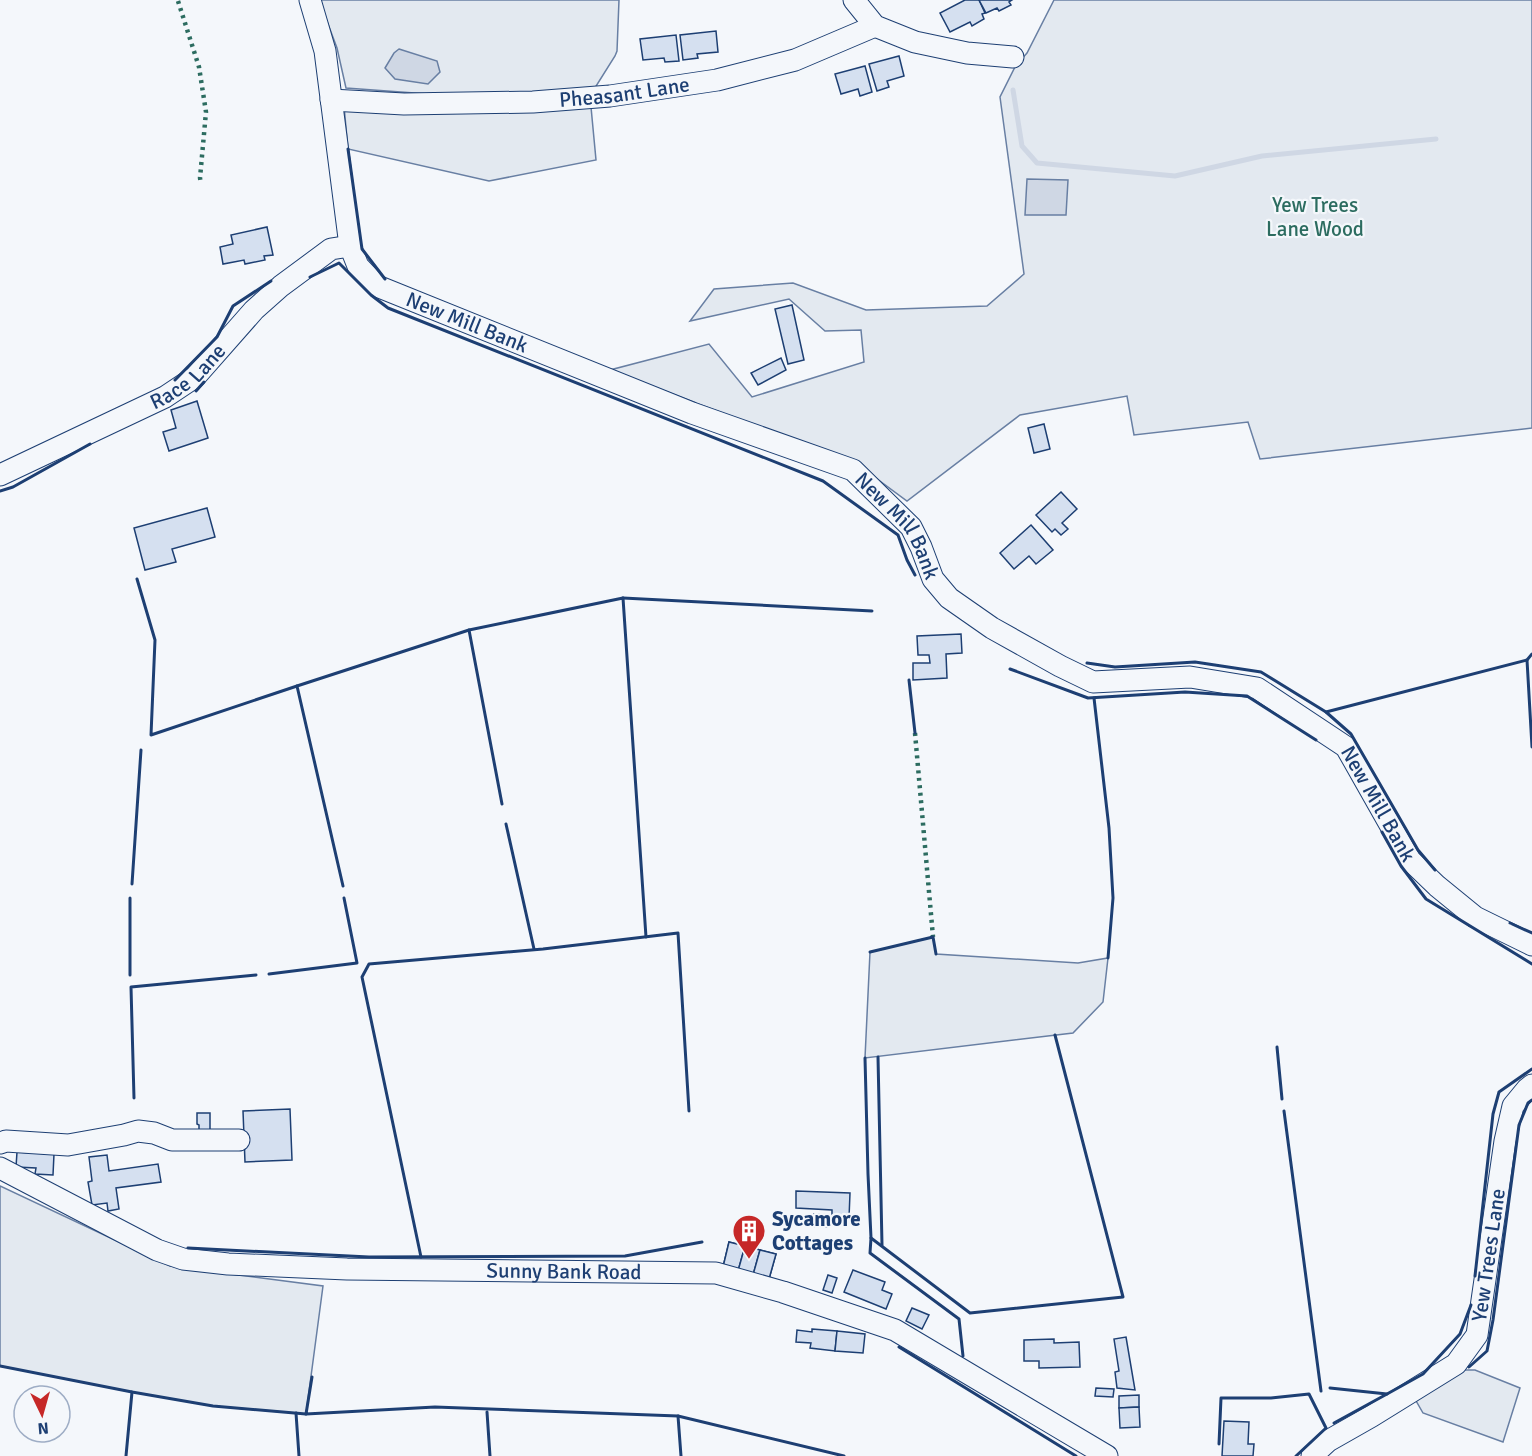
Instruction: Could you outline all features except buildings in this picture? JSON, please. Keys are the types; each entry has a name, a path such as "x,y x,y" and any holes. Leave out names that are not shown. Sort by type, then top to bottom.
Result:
{"street":[{"name":"New Mill Bank","path":"310,0 325,51 350,246 357,266 377,286 692,412 853,470 911,527 933,579 949,598 992,628 1093,682 1190,677 1257,688 1346,747 1410,860 1437,886 1474,918 1532,945"},
{"path":"854,0 875,26 915,42 967,53 1013,57"},
{"name":"Pheasant Lane","path":"331,100 404,104 533,102 610,96 717,80 795,60 875,26"},
{"name":"Race Lane","path":"0,476 165,397 195,377 254,310 281,286 331,249 350,246"},
{"name":"Yew Trees Lane","path":"1312,1456 1328,1441 1456,1364 1477,1335 1505,1141 1513,1106 1532,1085"},
{"path":"0,1143 68,1145 138,1131 154,1133 172,1140 239,1140"},
{"name":"Sunny Bank Road","path":"0,1168 157,1250 183,1260 347,1269 716,1273 783,1292 895,1330 1107,1456"}],"green space":[{"path":"319,0 619,0 617,51 593,91 442,95 346,88 337,48"},
{"name":"Yew Trees Lane Wood","path":"1054,0 1532,0 1532,428 1260,459 1248,422 1134,435 1127,396 1020,415 907,501 858,465 610,370 709,344 752,397 864,362 861,330 825,331 789,299 690,321 714,289 793,283 866,310 987,306 1024,274 1000,97 1016,65 1027,53"},
{"path":"344,106 591,107 596,160 489,181 348,149"},
{"path":"933,937 936,954 1078,963 1108,958 1103,1002 1073,1033 865,1058 870,952"},
{"path":"0,1186 170,1266 323,1286 306,1414 213,1406 0,1366"},
{"path":"1462,1370 1475,1370 1520,1388 1503,1442 1423,1413 1415,1399"}],"shaded area":[{"path":"399,49 437,61 440,72 428,84 395,79 385,68"},
{"path":"1027,179 1068,180 1066,215 1025,215"}],"waterway":[{"path":"1013,90 1022,146 1037,163 1175,176 1262,156 1436,139"}],"hedge":[{"path":"178,1 199,67 206,112 201,184"},
{"path":"915,733 933,937"}],"wall":[{"path":"348,149 362,249 385,279"},
{"path":"310,277 339,263 371,295 388,308 823,481 898,535 915,575"},
{"path":"175,380 217,337 233,306 271,281"},
{"path":"196,391 204,382"},
{"path":"0,491 13,487 90,444"},
{"path":"137,579 155,640 151,735 297,686"},
{"path":"623,598 872,611"},
{"path":"502,804 469,630 623,598 646,937"},
{"path":"343,886 297,686 469,630"},
{"path":"1087,663 1115,667 1195,662 1261,672 1326,712 1527,660 1532,654"},
{"path":"1527,660 1532,747"},
{"path":"1010,669 1088,698 1185,692 1247,696 1316,740"},
{"path":"909,680 915,733"},
{"path":"1094,698 1109,828 1113,898 1108,958"},
{"path":"1326,712 1351,734 1418,850 1435,870"},
{"path":"132,884 141,750"},
{"path":"506,824 534,949"},
{"path":"1382,832 1401,866 1426,899 1532,964"},
{"path":"130,898 130,975"},
{"path":"269,974 357,963 344,898"},
{"path":"1510,923 1532,933"},
{"path":"421,1257 362,977 369,964 543,949 678,933 689,1111"},
{"path":"870,952 933,937 936,954"},
{"path":"134,1098 131,987 256,975"},
{"path":"871,1238 970,1313 1123,1297 1055,1035"},
{"path":"1277,1047 1282,1099"},
{"path":"878,1057 882,1245"},
{"path":"865,1058 870,1253 959,1319 963,1356"},
{"path":"1475,1276 1493,1114 1499,1092 1532,1069"},
{"path":"1469,1367 1487,1351 1519,1125 1528,1103 1532,1100"},
{"path":"1284,1111 1321,1391"},
{"path":"188,1248 369,1257 625,1256 702,1242"},
{"path":"1330,1388 1387,1394 1423,1374 1460,1334 1471,1305"},
{"path":"899,1347 1076,1456"},
{"path":"0,1366 213,1406 306,1414"},
{"path":"312,1377 306,1414 435,1407 678,1416 844,1456"},
{"path":"126,1456 132,1392"},
{"path":"1219,1444 1221,1398 1271,1398 1309,1394 1326,1428 1296,1456"},
{"path":"1334,1423 1387,1394"},
{"path":"487,1412 490,1456"},
{"path":"296,1413 299,1456"},
{"path":"678,1416 681,1456"}],"place":[{"name":"Sycamore Cottages","path":"749,1260"}]}
